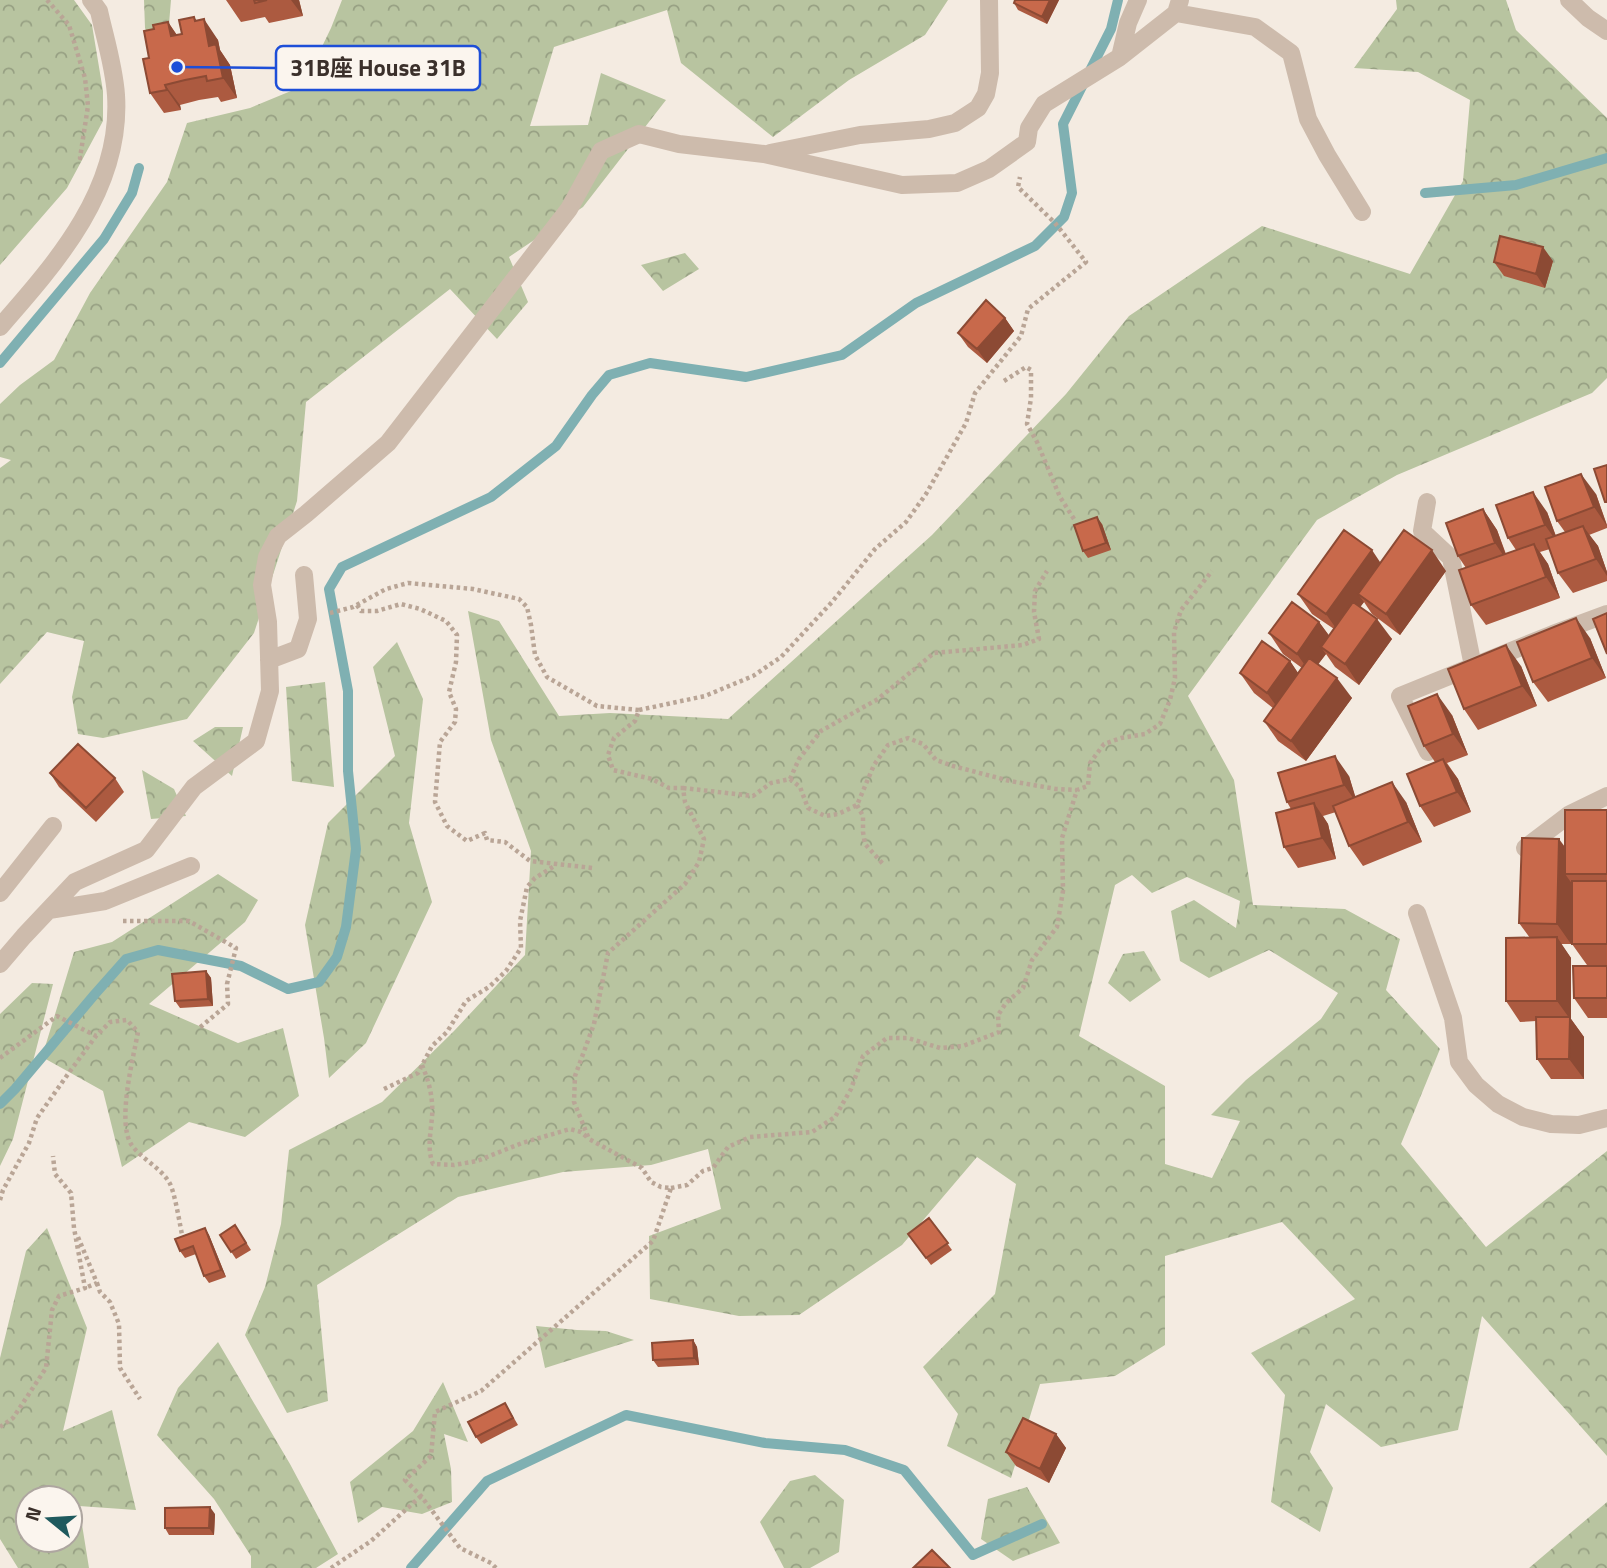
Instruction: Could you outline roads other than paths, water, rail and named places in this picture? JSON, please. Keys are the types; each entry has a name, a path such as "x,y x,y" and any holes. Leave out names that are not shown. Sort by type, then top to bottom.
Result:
{"street":[{"path":"0,327 60,255 80,226 95,200 111,157 116,128 116,93 99,10 91,0"},
{"path":"764,154 860,135 929,129 956,123 978,108 986,94 989,73 989,0"},
{"path":"1115,61 1138,0"},
{"path":"1569,0 1607,31"},
{"path":"0,964 75,883 146,850 194,788 256,741 270,691 268,622 262,585 267,557 278,536 388,443 569,209 601,151 639,134 679,144 764,154 902,185 957,183 989,169 1027,142 1029,128 1044,104 1115,61 1178,7 1255,27 1291,53 1308,119 1362,212"},
{"path":"1427,502 1422,531 1451,558 1473,666"},
{"path":"269,660 298,649 308,619 304,575"},
{"path":"1428,752 1400,696 1607,614"},
{"path":"1525,848 1570,814 1607,796"},
{"path":"0,893 53,826"},
{"path":"49,910 106,901 191,866"},
{"path":"1417,913 1453,1018 1460,1062 1476,1085 1498,1104 1523,1117 1542,1122 1579,1125 1607,1118"}],"waterway":[{"path":"0,1104 126,959 158,950 241,966 288,989 319,982 337,957 346,927 356,849 348,771 348,691 329,589 342,567 491,497 556,446 609,375 650,363 746,377 842,355 916,303 1035,246 1064,217 1072,193 1063,124 1111,29 1118,0"},
{"path":"1425,193 1516,185 1607,158"},
{"path":"0,363 104,239 132,193 139,168"},
{"path":"411,1568 487,1481 626,1415 765,1443 845,1450 904,1470 973,1555 1042,1524"}],"place":[{"name":"31B座 House 31B","path":"177,67"}]}
